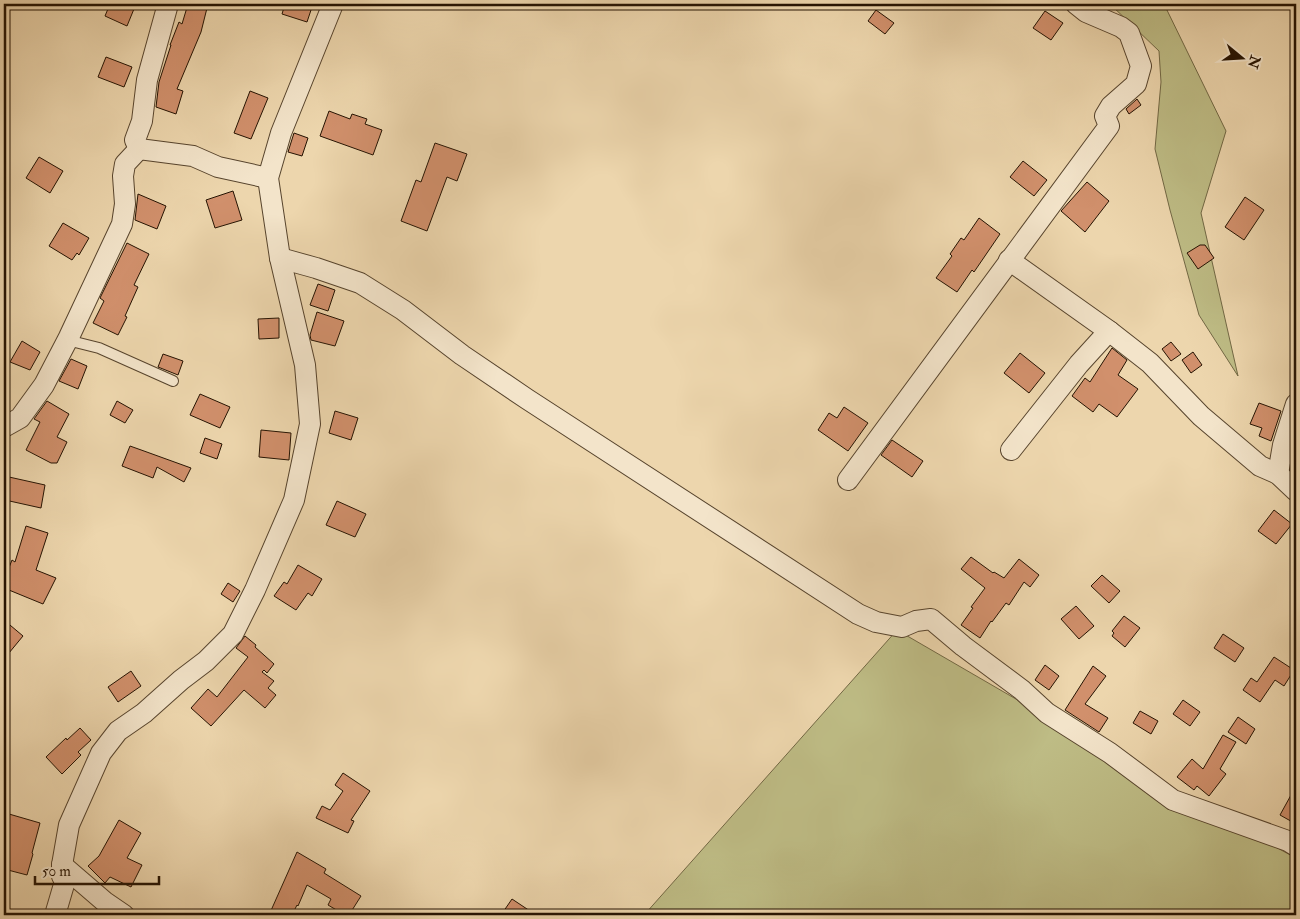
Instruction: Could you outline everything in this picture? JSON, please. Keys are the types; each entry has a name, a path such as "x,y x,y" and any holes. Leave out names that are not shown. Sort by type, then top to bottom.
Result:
{"street":[{"path":"139,150 136,140 142,121 147,80 168,4"},
{"path":"55,915 65,881 62,876 62,865 70,825 101,753 118,731 144,713 181,680 206,661 233,634 255,590 294,500 310,424 305,365 280,258 268,178 281,133 333,4"},
{"path":"848,480 1109,126 1105,116 1111,106 1136,84 1141,66 1129,33 1121,27 1086,12 1076,4"},
{"path":"139,150 193,156 218,167 268,178"},
{"path":"4,427 20,418 44,385 67,340 122,224 125,204 123,176 125,164 139,150"},
{"path":"280,258 360,283 403,310 462,355 527,399 858,614 876,622 902,627 916,621 931,619 963,646 1022,690 1047,713 1110,753 1173,800 1288,841 1296,846"},
{"path":"1009,260 1109,331 1150,363 1201,416 1260,466 1278,474 1296,491"},
{"path":"1011,450 1079,364 1109,331"},
{"path":"1278,474 1283,445 1296,404"},
{"path":"62,865 104,902 124,915"}],"lane":[{"path":"67,340 99,348 174,381"}],"shaded area":[{"path":"1110,4 1164,4 1226,131 1201,213 1238,376 1199,315 1155,149 1161,82 1159,51"},
{"path":"897,630 1214,814 1296,858 1296,915 646,915"}],"building":[{"path":"110,4 136,4 127,26 105,16"},
{"path":"188,4 208,4 201,32 177,89 183,91 176,114 156,107 159,82 170,45 179,22 182,24"},
{"path":"285,4 313,4 307,22 282,14"},
{"path":"876,10 894,23 885,34 868,21"},
{"path":"1045,11 1063,23 1051,40 1033,28"},
{"path":"106,57 132,67 124,87 98,77"},
{"path":"250,91 268,98 251,139 234,133"},
{"path":"1137,99 1141,105 1129,114 1126,109"},
{"path":"329,111 350,119 352,114 367,119 365,124 382,130 373,155 320,136"},
{"path":"294,133 308,138 302,156 288,152"},
{"path":"435,143 467,154 457,181 447,177 427,231 401,221 416,180 421,182"},
{"path":"39,157 63,171 50,193 26,178"},
{"path":"1023,161 1047,180 1034,196 1010,177"},
{"path":"1087,182 1109,201 1085,232 1061,211"},
{"path":"233,191 242,220 215,228 206,200"},
{"path":"138,194 166,206 157,229 135,220"},
{"path":"1245,197 1264,210 1244,240 1225,227"},
{"path":"979,218 1000,234 974,272 972,270 957,292 936,278 952,256 950,254 961,238 964,240"},
{"path":"63,223 89,238 79,255 77,253 72,260 49,246"},
{"path":"127,243 149,254 134,285 138,287 118,335 93,323 104,301 100,298"},
{"path":"1200,245 1205,245 1214,258 1198,269 1187,253"},
{"path":"318,284 335,290 328,311 310,305"},
{"path":"317,312 344,321 335,346 311,340 310,335"},
{"path":"279,318 279,338 259,339 258,319"},
{"path":"22,341 40,352 30,370 10,362"},
{"path":"1171,342 1181,354 1171,361 1162,349"},
{"path":"1112,348 1127,360 1118,375 1138,389 1117,417 1099,404 1093,412 1072,396 1085,378 1090,382"},
{"path":"1193,352 1202,365 1191,373 1182,360"},
{"path":"1020,353 1045,373 1029,393 1004,373"},
{"path":"163,354 183,361 178,375 158,367"},
{"path":"71,359 87,366 78,389 59,381"},
{"path":"200,394 230,407 220,428 190,415"},
{"path":"47,401 69,414 57,437 67,442 57,463 51,463 26,450 40,422 34,419"},
{"path":"117,401 133,410 125,423 110,415"},
{"path":"1259,403 1281,411 1271,441 1259,436 1262,428 1250,424"},
{"path":"844,407 868,423 848,451 818,430 829,413 837,418"},
{"path":"335,411 358,418 351,440 329,433"},
{"path":"261,430 291,433 289,460 259,457"},
{"path":"205,438 222,444 217,459 200,453"},
{"path":"892,440 923,461 912,477 881,455"},
{"path":"130,446 191,468 184,482 157,467 153,478 122,466"},
{"path":"9,477 45,485 41,508 5,500"},
{"path":"337,501 366,514 355,537 326,525"},
{"path":"1274,510 1292,524 1276,544 1258,531"},
{"path":"26,526 48,533 36,570 56,578 43,604 4,588 4,580 12,560 15,562"},
{"path":"971,557 993,573 1004,578 1019,559 1039,575 1030,587 1024,582 1009,605 1006,603 980,638 961,625 985,588 961,569"},
{"path":"298,565 322,579 312,596 308,593 296,610 274,596 284,582 287,584"},
{"path":"1102,575 1120,591 1109,603 1091,586"},
{"path":"228,583 240,591 233,602 221,594"},
{"path":"1076,606 1094,626 1079,639 1061,619"},
{"path":"1124,616 1140,628 1125,647 1112,636 1114,633 1112,631"},
{"path":"4,620 23,636 4,659"},
{"path":"1223,634 1244,648 1235,662 1214,648"},
{"path":"245,636 274,664 267,673 264,670 262,672 274,681 268,688 276,695 265,708 244,690 211,726 191,708 208,689 217,697 248,657 236,648"},
{"path":"1274,657 1294,670 1284,686 1275,680 1260,702 1243,690 1251,678 1257,682"},
{"path":"1045,665 1059,676 1049,690 1035,680"},
{"path":"1093,666 1106,676 1085,704 1108,718 1099,732 1065,710"},
{"path":"131,671 141,686 118,702 108,687"},
{"path":"1183,700 1200,712 1190,726 1173,714"},
{"path":"1140,711 1158,721 1151,734 1133,723"},
{"path":"1238,717 1255,729 1246,744 1228,732"},
{"path":"80,728 91,740 78,752 81,755 62,774 46,757"},
{"path":"1223,735 1236,742 1220,769 1226,774 1209,796 1197,786 1194,790 1177,777 1192,759 1203,769"},
{"path":"343,773 370,791 351,820 354,821 348,833 316,818 322,806 330,810 343,791 335,785"},
{"path":"1296,786 1296,824 1280,815"},
{"path":"9,814 40,823 27,875 4,869 4,829"},
{"path":"119,820 141,833 127,858 142,865 131,887 110,877 105,883 88,866 99,856"},
{"path":"297,852 326,869 324,873 361,896 349,915 345,915 328,905 331,899 307,885 292,915 269,915"},
{"path":"512,899 536,915 501,915"}]}
